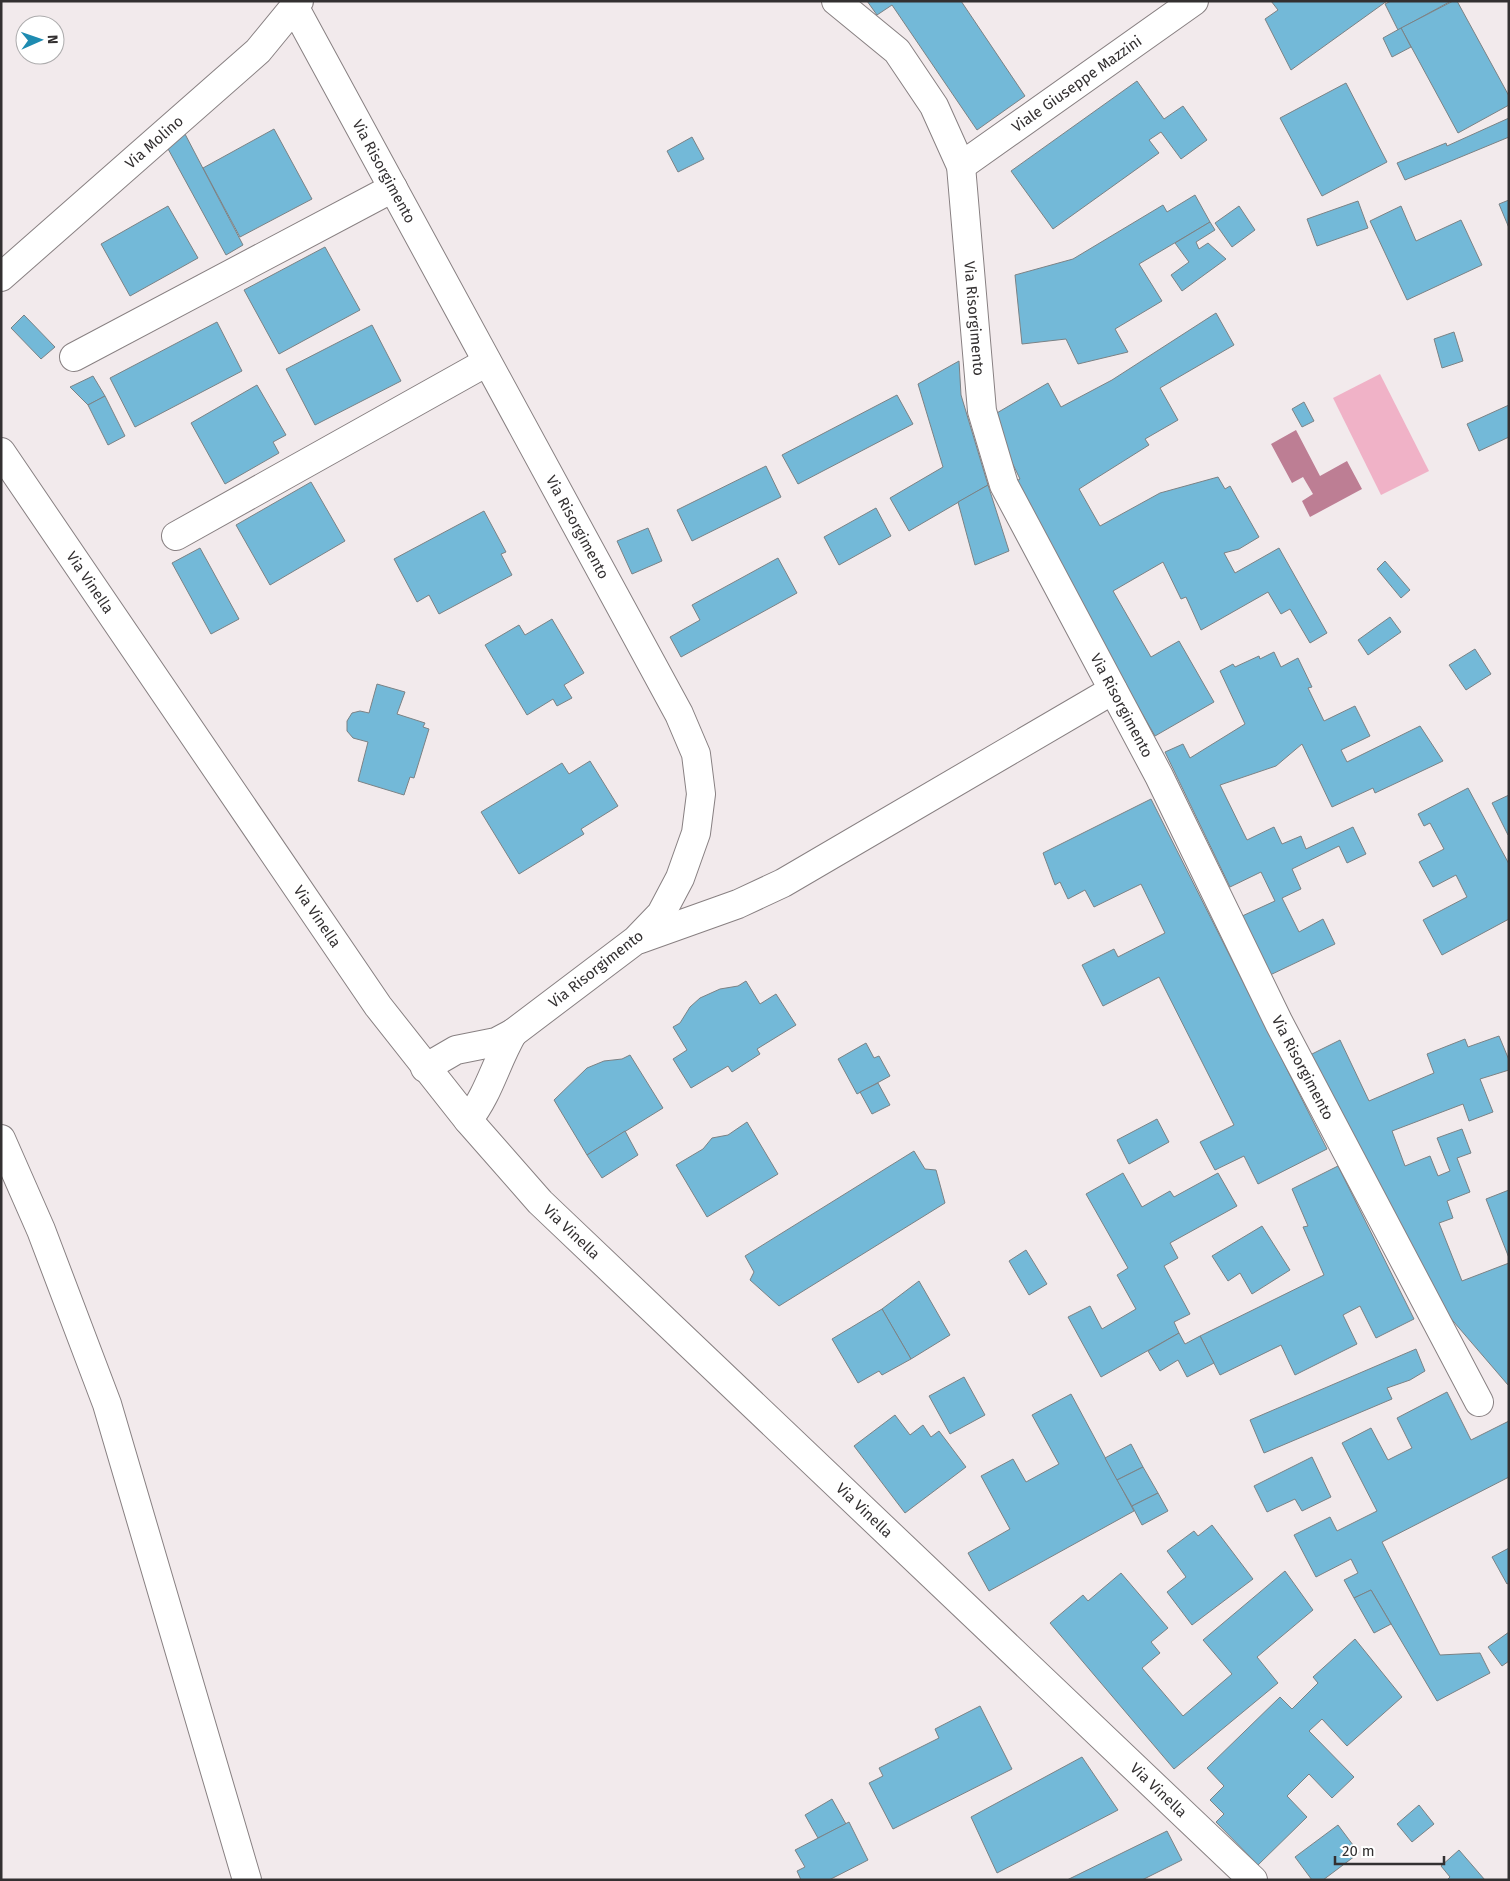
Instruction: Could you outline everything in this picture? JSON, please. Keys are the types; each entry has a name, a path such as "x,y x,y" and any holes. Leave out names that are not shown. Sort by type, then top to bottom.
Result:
{"street":[{"name":"Via Risorgimento","path":"836,1 897,51 934,106 961,166 985,425 1004,485 1159,776 1279,1023 1478,1402"},
{"name":"Viale Giuseppe Mazzini","path":"961,166 1194,1"},
{"name":"Via Risorgimento","path":"304,3 393,188 679,714 696,754 701,794 696,833 680,878 661,914 636,940 513,1033"},
{"name":"Via Molino","path":"1,277 258,51 304,3"},
{"path":"74,357 393,188"},
{"path":"176,536 487,362"},
{"name":"Via Vinella","path":"6,463 378,1006 425,1068 540,1202 988,1630 1254,1880"},
{"path":"636,940 738,904 783,883 1113,690"},
{"path":"425,1068 456,1050 496,1042 513,1033"},
{"path":"468,1120 486,1093 504,1049 513,1033"},
{"path":"1,1139 42,1230 107,1404 247,1880"}],"shaded area":[{"path":"1380,374 1429,471 1381,495 1333,398"},
{"path":"1296,430 1320,476 1347,461 1362,489 1310,517 1302,501 1313,494 1303,477 1292,483 1271,444"}],"building":[{"path":"867,1 961,1 1025,96 977,130 892,5 877,15"},
{"path":"1271,1 1387,1 1291,70 1265,19 1278,10"},
{"path":"1391,1 1451,1 1398,30 1385,4"},
{"path":"1453,1 1457,1 1509,96 1509,105 1458,133 1401,28"},
{"path":"1401,28 1411,47 1392,57 1383,38"},
{"path":"1137,81 1164,119 1183,106 1207,140 1181,159 1161,132 1149,140 1159,153 1053,229 1011,171"},
{"path":"1346,83 1387,162 1322,196 1280,118"},
{"path":"1509,118 1509,137 1405,180 1397,163 1446,143 1447,146"},
{"path":"274,129 312,199 240,237 203,168"},
{"path":"185,134 243,245 226,255 167,147"},
{"path":"692,137 704,159 678,172 667,151"},
{"path":"1195,195 1210,222 1139,264 1162,301 1115,329 1128,352 1078,364 1066,339 1022,344 1015,275 1073,259 1163,205 1167,212"},
{"path":"1509,200 1509,228 1499,204"},
{"path":"1358,201 1368,228 1317,246 1307,219"},
{"path":"168,206 198,258 130,296 101,244"},
{"path":"1239,206 1255,230 1232,247 1215,223"},
{"path":"1401,206 1416,241 1461,220 1482,265 1407,300 1370,221"},
{"path":"1210,222 1215,230 1196,242 1199,249 1208,243 1226,259 1182,291 1171,275 1189,262 1175,243"},
{"path":"325,247 360,310 279,354 244,290"},
{"path":"1216,313 1234,345 1160,388 1178,420 1145,439 1149,445 1079,489 1100,526 1160,493 1218,477 1225,489 1230,486 1259,537 1239,549 1224,553 1235,573 1279,548 1327,633 1310,643 1290,609 1281,614 1268,592 1201,630 1186,597 1181,599 1163,562 1113,591 1151,657 1179,641 1214,702 1155,736 1011,484 1020,479 990,417 1048,383 1061,407 1112,380"},
{"path":"24,315 55,347 41,359 11,328"},
{"path":"217,322 242,371 135,427 110,378"},
{"path":"372,325 401,381 315,425 286,369"},
{"path":"1454,332 1463,361 1442,368 1434,339"},
{"path":"959,361 961,395 988,485 909,531 890,498 943,467 918,384"},
{"path":"93,376 105,396 88,405 70,387"},
{"path":"257,385 286,435 273,442 279,453 225,484 191,423"},
{"path":"897,395 913,424 798,484 782,455"},
{"path":"105,396 125,436 108,445 88,405"},
{"path":"1304,402 1314,421 1302,427 1292,409"},
{"path":"1509,405 1509,437 1479,451 1467,424"},
{"path":"766,466 781,497 692,541 677,510"},
{"path":"311,482 345,541 270,585 236,525"},
{"path":"988,485 1009,551 975,565 958,502"},
{"path":"876,508 891,536 839,565 824,537"},
{"path":"484,511 506,552 501,554 512,575 439,614 429,595 417,602 394,559"},
{"path":"648,528 662,561 632,574 617,541"},
{"path":"200,548 239,619 211,634 172,563"},
{"path":"778,558 797,593 681,657 670,637 700,620 692,605"},
{"path":"1385,561 1410,590 1401,598 1377,569"},
{"path":"1390,617 1401,632 1368,655 1358,640"},
{"path":"552,619 584,673 564,685 572,698 557,706 553,699 527,715 485,645 519,625 525,635"},
{"path":"1475,649 1491,674 1466,690 1449,665"},
{"path":"1274,652 1281,667 1298,658 1312,687 1308,688 1324,721 1355,706 1370,736 1341,750 1347,762 1420,726 1443,761 1375,793 1373,788 1332,807 1302,744 1276,766 1220,785 1247,840 1274,827 1282,844 1301,836 1306,849 1353,827 1366,854 1347,863 1339,846 1292,869 1301,889 1282,898 1299,932 1323,919 1335,944 1268,976 1240,917 1275,901 1261,872 1230,887 1165,752 1183,744 1190,758 1245,724 1220,671 1233,664 1235,667 1259,656 1260,659"},
{"path":"377,684 405,692 397,714 425,723 423,727 429,729 414,778 410,777 404,795 358,781 368,742 353,738 347,731 347,721 352,713 360,711 369,713"},
{"path":"590,761 618,806 581,829 584,834 519,874 481,812 562,763 569,774"},
{"path":"1468,788 1509,864 1509,919 1442,955 1423,920 1467,897 1456,875 1433,887 1419,862 1444,849 1430,823 1424,826 1418,814"},
{"path":"1509,795 1509,835 1508,835 1492,803"},
{"path":"1151,799 1327,1149 1258,1184 1244,1156 1215,1170 1200,1142 1234,1125 1159,977 1103,1006 1082,965 1114,949 1118,957 1165,933 1141,884 1094,907 1085,890 1068,899 1060,882 1055,885 1043,853"},
{"path":"746,981 760,1004 776,994 796,1025 757,1049 760,1054 732,1072 728,1066 691,1088 673,1059 687,1050 673,1027 680,1023 690,1007 700,998 720,989 738,986"},
{"path":"1499,1036 1509,1060 1509,1070 1480,1079 1493,1112 1469,1121 1463,1104 1392,1131 1405,1166 1430,1156 1438,1176 1450,1171 1437,1138 1462,1129 1471,1153 1457,1158 1470,1192 1447,1201 1453,1218 1439,1223 1462,1281 1509,1263 1508,1385 1435,1300 1310,1055 1340,1040 1369,1101 1434,1073 1427,1054 1465,1039 1468,1047"},
{"path":"866,1043 874,1058 879,1056 890,1076 857,1094 838,1059"},
{"path":"630,1055 663,1108 587,1155 554,1100 587,1068 604,1061 622,1059"},
{"path":"878,1083 890,1105 872,1114 860,1092"},
{"path":"1157,1119 1169,1142 1129,1164 1117,1140"},
{"path":"747,1122 778,1174 707,1217 676,1165 703,1149 712,1138 728,1135"},
{"path":"625,1131 638,1155 602,1178 587,1155"},
{"path":"914,1151 925,1169 936,1170 945,1203 779,1306 750,1280 754,1272 745,1256"},
{"path":"1338,1166 1414,1319 1376,1338 1360,1306 1343,1315 1357,1344 1295,1375 1281,1345 1220,1375 1200,1336 1324,1275 1303,1227 1308,1226 1292,1189"},
{"path":"1123,1173 1142,1207 1170,1191 1174,1197 1218,1173 1237,1206 1170,1243 1178,1258 1164,1266 1190,1314 1174,1322 1179,1333 1101,1377 1068,1317 1090,1306 1102,1329 1136,1309 1117,1275 1128,1268 1086,1194"},
{"path":"1509,1190 1509,1258 1486,1199"},
{"path":"1262,1226 1290,1270 1252,1294 1240,1273 1228,1281 1212,1256"},
{"path":"1026,1250 1047,1284 1029,1295 1009,1261"},
{"path":"919,1281 950,1335 911,1359 882,1309"},
{"path":"882,1309 911,1359 882,1375 879,1371 858,1383 832,1339"},
{"path":"1179,1333 1185,1344 1200,1336 1214,1363 1187,1377 1178,1360 1160,1371 1148,1351"},
{"path":"1416,1349 1425,1371 1410,1380 1387,1388 1392,1399 1264,1453 1250,1420"},
{"path":"964,1377 985,1415 950,1434 929,1396"},
{"path":"1447,1392 1471,1440 1509,1421 1509,1477 1382,1542 1440,1655 1480,1653 1490,1673 1437,1701 1371,1590 1354,1598 1344,1580 1358,1573 1351,1559 1316,1577 1294,1535 1330,1517 1337,1531 1377,1511 1342,1443 1371,1428 1388,1460 1412,1448 1397,1418"},
{"path":"1071,1394 1134,1511 989,1591 968,1553 1010,1529 981,1476 1013,1459 1026,1482 1059,1464 1032,1415"},
{"path":"895,1415 910,1435 923,1425 931,1437 939,1431 966,1467 905,1513 854,1446"},
{"path":"1131,1444 1143,1467 1117,1480 1105,1458"},
{"path":"1312,1457 1331,1497 1302,1511 1295,1499 1267,1512 1254,1486"},
{"path":"1143,1467 1158,1493 1132,1506 1117,1480"},
{"path":"1158,1493 1168,1511 1142,1525 1132,1506"},
{"path":"1212,1525 1253,1579 1192,1625 1167,1592 1186,1577 1167,1551 1194,1531 1198,1536"},
{"path":"1509,1548 1509,1583 1507,1584 1492,1557"},
{"path":"1285,1571 1313,1610 1257,1657 1278,1683 1174,1769 1050,1623 1083,1595 1088,1601 1121,1573 1168,1628 1151,1642 1160,1653 1142,1668 1183,1716 1232,1674 1203,1640"},
{"path":"1371,1590 1391,1624 1374,1633 1354,1598"},
{"path":"1509,1632 1509,1661 1502,1666 1488,1647"},
{"path":"1355,1639 1402,1697 1347,1746 1322,1719 1309,1731 1354,1777 1332,1798 1309,1774 1287,1796 1307,1817 1258,1865 1216,1822 1224,1814 1210,1800 1224,1786 1207,1768 1280,1697 1292,1709 1318,1683 1313,1677"},
{"path":"980,1706 1012,1769 893,1829 869,1783 883,1776 879,1768 939,1738 935,1729"},
{"path":"1082,1757 1118,1810 997,1873 971,1817"},
{"path":"832,1799 846,1824 818,1838 805,1815"},
{"path":"1419,1805 1434,1824 1412,1842 1397,1824"},
{"path":"849,1822 868,1860 829,1880 801,1880 797,1871 805,1867 795,1850"},
{"path":"1338,1825 1359,1853 1323,1880 1312,1880 1295,1857"},
{"path":"1167,1831 1182,1860 1142,1880 1067,1880"},
{"path":"1459,1850 1485,1880 1447,1880 1450,1877 1441,1866"}]}
